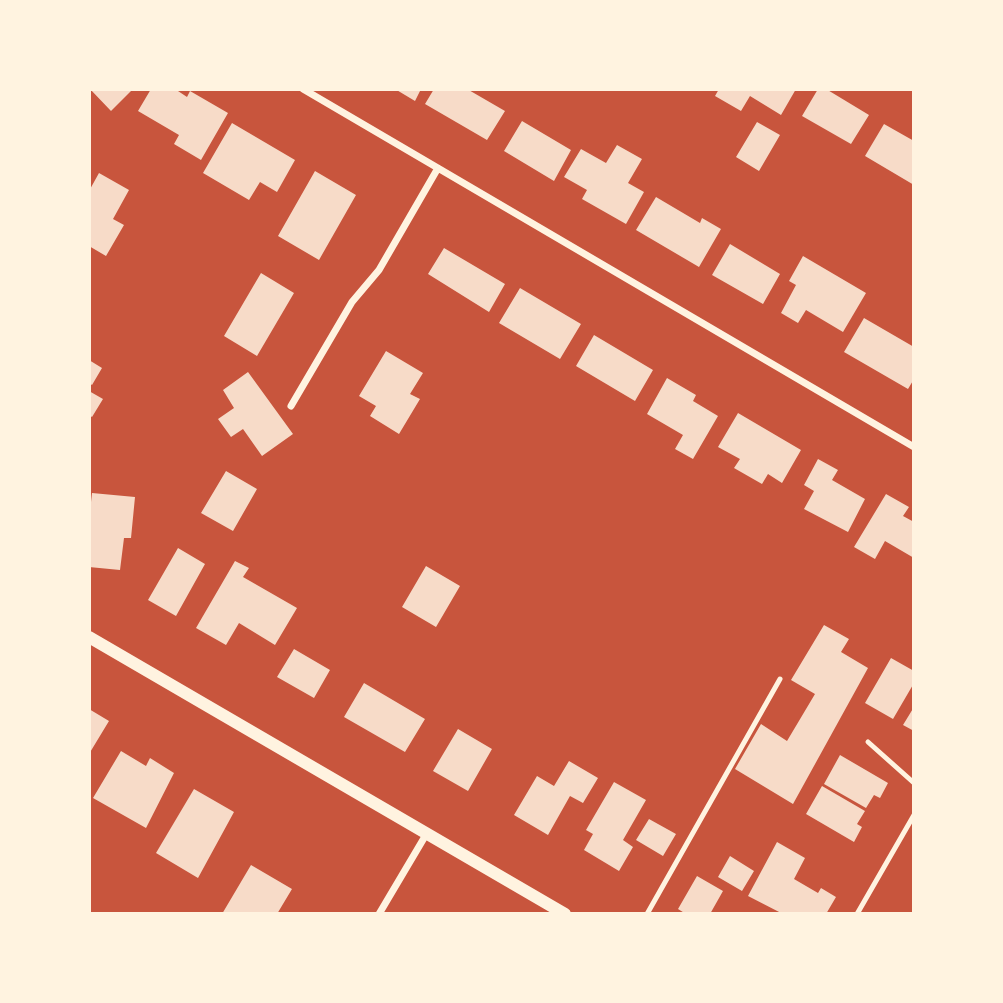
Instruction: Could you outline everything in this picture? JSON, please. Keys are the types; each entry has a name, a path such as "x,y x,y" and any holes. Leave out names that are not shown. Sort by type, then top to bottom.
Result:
{"street":[{"path":"303,89 914,447"},
{"path":"291,406 352,302 379,270 438,168"},
{"path":"89,637 565,914"},
{"path":"379,914 426,833"}],"lane":[{"path":"647,914 780,678"},
{"path":"868,742 914,783"},
{"path":"856,914 914,815"}],"building":[{"path":"90,89 133,89 111,111"},
{"path":"151,89 175,89 187,97 190,91 228,113 201,160 174,144 179,135 138,111"},
{"path":"395,89 421,89 415,101"},
{"path":"434,89 467,89 505,111 487,140 425,104"},
{"path":"719,89 796,89 781,115 750,96 741,111 715,96"},
{"path":"818,89 826,89 869,115 851,144 802,116"},
{"path":"522,121 571,150 554,181 504,151"},
{"path":"757,122 780,135 759,171 736,157"},
{"path":"232,123 295,160 277,192 260,182 249,200 203,173"},
{"path":"884,124 914,141 914,185 865,156"},
{"path":"617,145 642,159 628,183 644,192 626,224 582,199 587,190 564,177 581,149 606,163"},
{"path":"315,171 356,195 319,260 278,236"},
{"path":"99,173 129,190 113,219 124,225 106,256 89,246 89,191"},
{"path":"656,197 700,223 702,218 721,229 699,267 636,230"},
{"path":"730,244 780,274 763,304 712,275"},
{"path":"444,248 505,284 489,312 428,274"},
{"path":"803,256 866,293 843,332 806,310 798,323 781,313 796,285 789,281"},
{"path":"261,273 294,293 257,356 224,336"},
{"path":"520,288 581,324 560,359 499,323"},
{"path":"864,318 914,347 914,379 908,389 844,352"},
{"path":"594,335 653,370 635,401 576,366"},
{"path":"386,351 423,373 410,394 420,399 399,434 370,416 376,406 359,396"},
{"path":"89,360 102,368 92,385 89,383"},
{"path":"248,372 293,434 262,456 243,429 231,437 218,419 234,408 223,390"},
{"path":"667,378 696,395 693,401 718,416 693,459 675,449 683,435 647,414"},
{"path":"89,391 103,399 92,417 89,415"},
{"path":"738,413 801,450 782,483 768,474 762,484 734,468 740,459 718,447"},
{"path":"818,459 838,470 832,480 865,499 848,532 804,509 814,491 804,485"},
{"path":"226,471 257,489 233,531 201,513"},
{"path":"92,493 135,497 131,538 124,538 120,570 89,567"},
{"path":"886,494 909,507 903,516 914,522 914,558 885,541 875,559 854,547"},
{"path":"178,548 205,564 176,616 148,600"},
{"path":"235,561 249,568 243,577 297,608 275,645 239,623 226,645 196,628"},
{"path":"426,566 460,586 436,627 402,607"},
{"path":"824,625 849,639 841,652 868,668 793,804 735,769 761,724 787,741 815,694 791,680"},
{"path":"294,649 330,670 314,698 277,677"},
{"path":"891,658 914,671 914,683 893,719 865,703"},
{"path":"364,683 425,719 405,752 344,717"},
{"path":"914,707 914,731 903,725"},
{"path":"89,709 109,721 89,754"},
{"path":"458,729 492,749 468,791 433,771"},
{"path":"121,751 146,766 150,758 174,773 146,828 93,798"},
{"path":"840,755 888,783 880,798 874,795 866,808 824,784"},
{"path":"569,761 598,778 583,803 570,796 548,835 514,815 537,776 554,786"},
{"path":"614,782 646,800 623,840 633,847 619,871 584,850 593,834 586,830"},
{"path":"822,786 865,811 857,824 862,827 854,842 806,814"},
{"path":"194,789 234,812 198,878 156,853"},
{"path":"649,819 676,834 663,856 636,840"},
{"path":"777,842 805,858 794,879 818,893 821,888 836,897 826,914 783,914 748,896"},
{"path":"730,856 754,871 742,891 718,877"},
{"path":"251,865 292,889 277,914 222,914"},
{"path":"697,876 723,891 710,914 686,914 678,909"}]}
